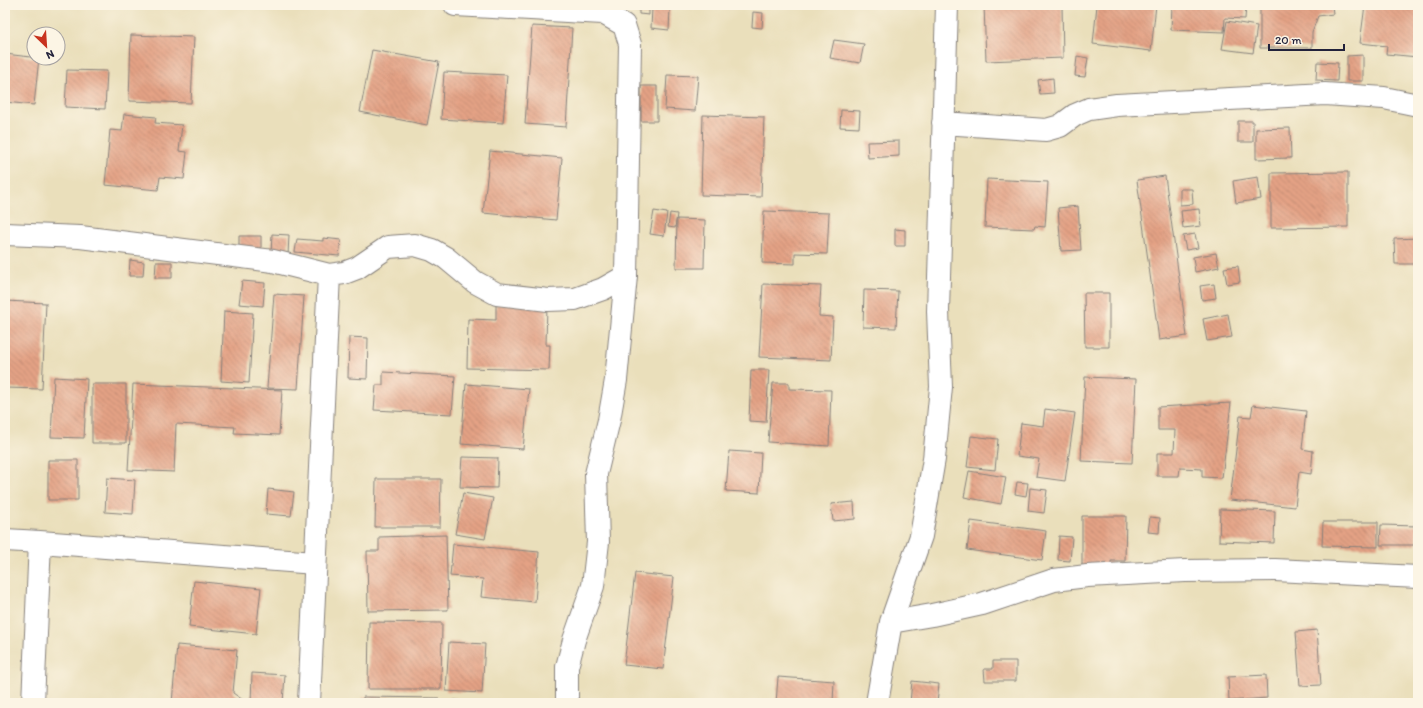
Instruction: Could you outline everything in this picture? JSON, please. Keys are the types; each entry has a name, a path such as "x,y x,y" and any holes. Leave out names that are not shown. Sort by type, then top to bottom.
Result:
{"street":[{"path":"455,5 603,14 624,25 630,44 626,276 616,380 609,420 596,474 598,542 593,586 574,640 567,666 567,703"},
{"path":"877,703 891,622 921,536 934,459 941,387 938,311 947,5"},
{"path":"943,123 1046,130 1060,126 1075,115 1090,108 1325,94 1384,98 1418,105"},
{"path":"5,234 80,237 273,261 329,275 344,273 357,268 388,247 415,245 432,250 446,258 475,282 497,294 548,300 575,299 603,290 626,276"},
{"path":"309,703 329,275"},
{"path":"5,540 315,564"},
{"path":"33,703 40,542"},
{"path":"891,622 982,604 1054,580 1087,576 1185,571 1274,570 1418,577"}],"building":[{"path":"639,5 649,5 649,15 639,14"},
{"path":"984,5 1062,5 1063,58 986,61"},
{"path":"1097,5 1156,5 1151,51 1093,44"},
{"path":"1172,5 1246,5 1245,19 1225,18 1224,32 1171,30"},
{"path":"1260,5 1332,5 1333,14 1318,16 1312,32 1312,48 1260,48"},
{"path":"1365,5 1418,5 1418,57 1386,54 1387,46 1360,43"},
{"path":"652,8 670,9 669,30 651,28"},
{"path":"753,12 763,13 762,28 752,27"},
{"path":"1227,21 1257,26 1253,53 1222,49"},
{"path":"532,26 572,28 566,127 525,124"},
{"path":"131,35 194,37 191,103 129,101"},
{"path":"834,40 864,44 860,63 830,58"},
{"path":"372,50 439,62 427,125 360,112"},
{"path":"5,54 26,56 26,66 38,66 34,105 5,102"},
{"path":"1363,55 1363,81 1347,81 1347,56"},
{"path":"1077,56 1088,58 1085,77 1075,76"},
{"path":"1317,62 1338,63 1337,81 1316,80"},
{"path":"67,70 107,71 105,109 65,107"},
{"path":"444,72 507,75 503,123 441,119"},
{"path":"667,75 698,76 695,111 665,109"},
{"path":"1053,78 1054,93 1040,94 1038,80"},
{"path":"641,86 657,86 657,121 641,121"},
{"path":"841,110 860,111 859,128 840,127"},
{"path":"124,114 156,117 155,123 182,125 179,151 187,152 184,179 160,177 158,190 105,185 110,130 122,131"},
{"path":"703,115 764,117 761,197 701,195"},
{"path":"1238,121 1253,121 1253,142 1238,142"},
{"path":"1290,128 1291,158 1256,159 1256,129"},
{"path":"899,141 899,156 868,158 867,142"},
{"path":"490,151 562,158 556,220 483,213"},
{"path":"1348,172 1348,227 1271,228 1271,173"},
{"path":"1165,176 1187,336 1159,340 1137,180"},
{"path":"1258,177 1261,199 1236,203 1233,181"},
{"path":"987,179 1048,182 1045,227 1035,226 1034,229 985,227"},
{"path":"1180,189 1192,189 1193,204 1180,205"},
{"path":"1078,206 1081,250 1061,251 1058,208"},
{"path":"1199,209 1201,226 1183,228 1181,211"},
{"path":"654,211 667,213 664,236 650,234"},
{"path":"764,211 829,213 827,254 795,253 795,264 762,263"},
{"path":"670,213 677,214 675,228 668,227"},
{"path":"677,219 705,220 704,268 676,268"},
{"path":"895,229 905,230 905,246 895,246"},
{"path":"272,234 289,235 288,255 271,254"},
{"path":"1195,234 1198,248 1186,250 1183,236"},
{"path":"239,236 261,236 261,252 239,252"},
{"path":"323,238 341,240 339,256 295,252 297,239 323,241"},
{"path":"1418,238 1418,264 1395,264 1394,239"},
{"path":"1216,253 1219,267 1195,272 1193,257"},
{"path":"130,260 144,262 143,276 129,276"},
{"path":"156,262 172,262 172,278 155,278"},
{"path":"1238,266 1240,282 1227,284 1224,268"},
{"path":"242,281 265,283 263,306 239,304"},
{"path":"763,284 821,286 819,316 833,317 831,360 759,357"},
{"path":"1214,284 1216,298 1202,300 1200,286"},
{"path":"864,290 898,291 896,328 863,327"},
{"path":"1084,293 1109,293 1109,347 1085,347"},
{"path":"274,294 304,296 298,389 267,388"},
{"path":"5,301 46,303 42,389 5,388"},
{"path":"496,304 547,305 546,345 550,345 549,370 467,368 468,319 496,320"},
{"path":"224,311 253,313 249,383 221,381"},
{"path":"1228,314 1232,337 1207,341 1203,319"},
{"path":"349,337 368,338 367,379 348,378"},
{"path":"751,370 769,370 766,422 749,421"},
{"path":"383,372 455,376 452,414 374,410 376,385 383,385"},
{"path":"54,377 87,379 84,438 51,437"},
{"path":"1085,377 1136,379 1132,463 1081,461"},
{"path":"773,383 789,383 789,389 831,390 829,446 768,442"},
{"path":"92,384 126,384 126,443 92,443"},
{"path":"133,384 282,390 279,435 234,433 235,427 176,424 174,472 128,470"},
{"path":"466,384 529,389 523,449 461,444"},
{"path":"1231,403 1222,478 1202,477 1202,469 1180,468 1179,476 1157,476 1157,453 1174,453 1175,430 1158,430 1158,407"},
{"path":"1253,405 1306,411 1302,449 1313,451 1311,474 1299,472 1295,507 1230,500 1240,416 1251,417"},
{"path":"1045,409 1075,413 1065,481 1036,477 1039,459 1017,456 1021,423 1043,426"},
{"path":"971,436 998,439 995,470 967,467"},
{"path":"729,451 761,453 759,493 726,491"},
{"path":"462,457 498,458 497,488 460,487"},
{"path":"48,460 78,460 78,500 48,500"},
{"path":"969,471 1006,477 1001,504 964,497"},
{"path":"107,478 135,480 133,514 105,512"},
{"path":"376,479 441,479 440,527 375,527"},
{"path":"1017,482 1028,483 1026,496 1015,494"},
{"path":"1030,488 1047,490 1044,513 1028,511"},
{"path":"268,489 294,492 291,516 266,514"},
{"path":"463,493 493,498 485,539 455,534"},
{"path":"854,502 855,519 833,521 831,504"},
{"path":"1220,509 1275,511 1274,543 1219,541"},
{"path":"1082,516 1126,516 1125,561 1111,561 1111,566 1082,566"},
{"path":"1150,517 1160,518 1159,533 1148,532"},
{"path":"971,521 1046,531 1042,560 967,550"},
{"path":"1323,522 1378,522 1378,547 1322,546"},
{"path":"1381,525 1417,526 1416,545 1380,545"},
{"path":"446,535 448,610 368,611 367,551 379,551 379,537"},
{"path":"1059,536 1072,537 1070,561 1058,560"},
{"path":"453,544 539,552 535,602 481,597 483,579 450,576"},
{"path":"635,573 674,577 663,669 624,665"},
{"path":"194,581 261,588 256,634 189,627"},
{"path":"369,622 442,623 441,689 368,689"},
{"path":"1317,630 1321,685 1300,686 1296,632"},
{"path":"449,642 485,644 482,693 446,691"},
{"path":"177,645 237,650 233,693 243,700 242,703 172,703"},
{"path":"993,661 1016,661 1016,681 985,681 984,669 993,669"},
{"path":"252,673 285,675 283,703 251,703"},
{"path":"1266,675 1267,698 1229,701 1228,677"},
{"path":"778,677 834,681 833,703 776,703"},
{"path":"912,681 939,684 937,703 910,703"},
{"path":"363,697 438,698 438,703 363,703"},
{"path":"454,700 478,702 478,703 454,703"}]}
